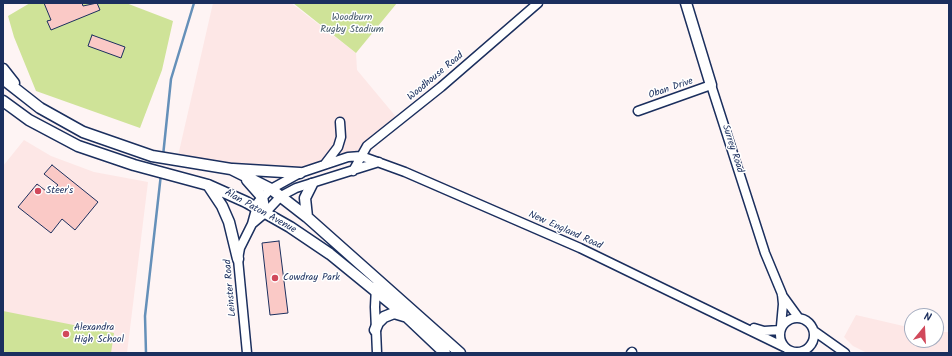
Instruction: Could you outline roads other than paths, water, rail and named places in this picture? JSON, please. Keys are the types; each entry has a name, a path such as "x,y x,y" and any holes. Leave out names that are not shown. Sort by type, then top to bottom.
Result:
{"main road":[{"name":"Surrey Road","path":"686,3 711,85"},
{"path":"3,69 26,98"},
{"path":"3,79 26,98"},
{"name":"Alan Paton Avenue","path":"26,98 61,121 84,132 152,156 204,163 231,169 271,189 307,217 460,353"},
{"name":"Alan Paton Avenue","path":"3,101 29,120 78,146 208,185 255,207 317,245 406,316 446,353"},
{"path":"231,169 300,173"},
{"path":"243,175 262,197 265,213"},
{"path":"307,217 304,198 312,184"},
{"path":"208,185 222,206 229,222 238,259"},
{"path":"375,330 380,320 389,315 399,313 406,316"}],"street":[{"name":"Woodhouse Road","path":"353,171 367,146 441,87 538,3"},
{"name":"Oban Drive","path":"638,111 711,85"},
{"name":"Surrey Road","path":"711,85 765,253 782,294 798,317"},
{"path":"325,165 338,147 341,137 340,122"},
{"name":"New England Road","path":"255,207 262,197 271,189 300,173 348,157 361,156 379,162 580,248 784,347"},
{"path":"281,196 296,188 379,162"},
{"name":"Leinster Road","path":"252,224 281,196"},
{"name":"Leinster Road","path":"247,353 238,259 240,248 252,224 255,207"},
{"path":"377,280 375,330 377,353"},
{"name":"Surrey Road","path":"780,328 783,304 782,294"},
{"path":"813,353 805,350 792,351 784,347 780,339 780,328 789,319 798,317 810,323 814,331 845,353"},
{"name":"New England Road","path":"739,325 764,331 780,328"},
{"path":"805,350 812,344 814,331"}],"waterway":[{"path":"163,156 171,79 194,3"},
{"path":"146,353 145,316 161,174"}],"place":[{"name":"Steer's","path":"38,191"},
{"name":"Cowdray Park","path":"275,278"},
{"name":"Alexandra High School","path":"66,334"}],"park label":[{"name":"Woodburn Rugby Stadium","path":"352,24"}]}
